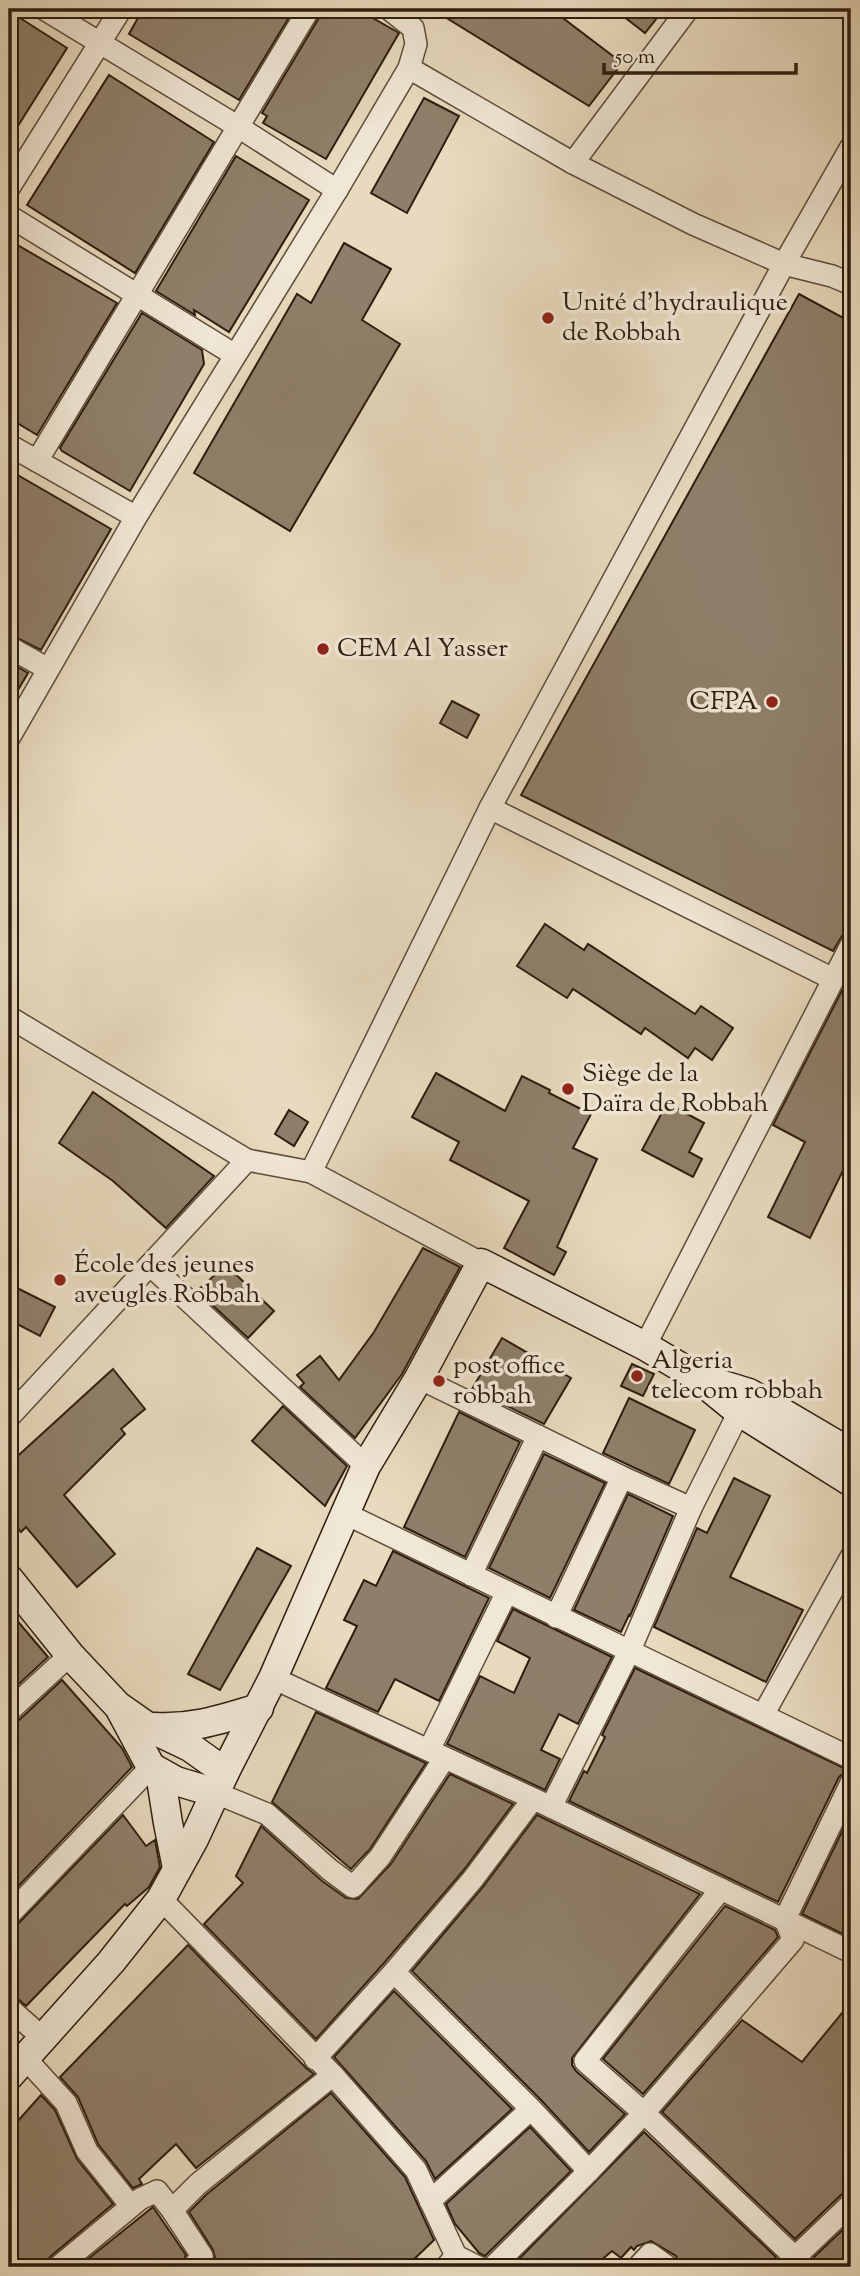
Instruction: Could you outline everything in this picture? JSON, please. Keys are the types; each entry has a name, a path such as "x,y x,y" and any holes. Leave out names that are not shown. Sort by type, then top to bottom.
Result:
{"main road":[{"path":"26,2057 111,1962 161,1899 225,1788 366,1466 419,1378 481,1263 645,1346 743,1402 851,1453"},
{"path":"743,1402 851,1482"},
{"path":"9,1579 70,1655 118,1706 148,1727 190,1747 225,1788"},
{"path":"118,1706 156,1770 177,1868"},
{"path":"148,1727 181,1728 205,1724 258,1708"},
{"path":"156,1770 187,1785 225,1788"}],"street":[{"path":"44,9 237,125 337,190"},
{"path":"9,188 121,9"},
{"path":"37,461 309,9"},
{"path":"9,738 136,517 409,68 416,44 413,28 389,9"},
{"path":"573,163 688,9"},
{"path":"409,68 573,163 693,224 784,264 832,276 851,284"},
{"path":"311,1172 490,808 784,264 851,147"},
{"path":"9,216 235,355"},
{"path":"9,446 136,517"},
{"path":"9,647 48,669"},
{"path":"490,808 833,979"},
{"path":"645,1346 851,945"},
{"path":"9,1017 247,1160 311,1172 481,1263"},
{"path":"9,1418 247,1160"},
{"path":"150,1265 366,1466"},
{"path":"419,1378 691,1508"},
{"path":"315,2059 542,1803 630,1650 691,1508 743,1402"},
{"path":"471,1575 538,1436"},
{"path":"556,1617 622,1477"},
{"path":"344,1513 851,1758"},
{"path":"763,1715 851,1557"},
{"path":"225,1788 267,1814 353,1887 380,1857 437,1754 507,1592"},
{"path":"9,1712 70,1655"},
{"path":"273,1678 542,1803 851,1952"},
{"path":"9,1914 156,1770"},
{"path":"493,2267 644,2113 793,1940 785,1919 851,1783"},
{"path":"722,1889 585,2061 644,2113 795,2264 851,2204"},
{"path":"161,1899 333,2076 416,2171 430,2201 451,2262 478,2267"},
{"path":"394,1972 589,2171"},
{"path":"9,2008 26,2057 66,2103 87,2151 131,2206"},
{"path":"172,2210 198,2184 333,2076"},
{"path":"430,2201 531,2109"},
{"path":"58,2267 139,2199 156,2191 202,2256 193,2267"},
{"path":"638,2267 650,2254 668,2267"}],"building":[{"path":"143,9 294,9 239,100 129,34"},
{"path":"322,9 357,9 399,33 326,159 263,123 267,116 262,113"},
{"path":"432,9 551,9 622,63 589,106"},
{"path":"614,9 664,9 645,33"},
{"path":"9,11 67,48 9,140"},
{"path":"109,75 214,142 135,273 27,205"},
{"path":"424,98 459,116 407,213 371,193"},
{"path":"236,156 309,200 229,332 156,291"},
{"path":"9,240 117,303 37,435 9,418"},
{"path":"344,243 391,269 362,320 400,344 290,531 194,473 297,294 311,303"},
{"path":"799,294 851,322 851,932 843,934 833,951 521,795"},
{"path":"142,313 202,350 204,364 130,491 60,448"},
{"path":"9,470 111,529 41,650 9,634"},
{"path":"9,662 28,673 9,705"},
{"path":"452,701 479,715 467,738 440,723"},
{"path":"545,924 584,950 588,944 695,1014 701,1006 733,1028 712,1060 695,1048 688,1058 645,1028 641,1034 573,989 567,998 517,966"},
{"path":"851,973 851,1154 810,1238 768,1217 805,1142 773,1125"},
{"path":"436,1073 505,1111 522,1076 591,1114 573,1148 597,1159 557,1247 566,1252 554,1275 504,1248 529,1201 450,1160 459,1142 412,1117"},
{"path":"93,1092 214,1176 166,1228 113,1181 59,1143"},
{"path":"667,1103 704,1123 689,1152 702,1159 693,1177 642,1150"},
{"path":"289,1110 308,1122 294,1146 275,1134"},
{"path":"423,1248 460,1267 402,1374 355,1438 300,1387 304,1383 297,1375 320,1356 339,1380 374,1332"},
{"path":"226,1265 274,1311 248,1338 197,1291"},
{"path":"9,1284 55,1307 40,1336 9,1320"},
{"path":"502,1338 571,1378 544,1424 472,1389"},
{"path":"632,1364 654,1374 643,1396 621,1386"},
{"path":"113,1369 145,1409 121,1429 125,1434 64,1495 115,1554 77,1587 26,1527 21,1532 9,1517 9,1506 17,1499 9,1482 9,1464"},
{"path":"629,1398 695,1430 669,1484 603,1453"},
{"path":"283,1406 347,1466 325,1506 252,1441"},
{"path":"459,1412 520,1442 465,1557 404,1527"},
{"path":"544,1454 605,1483 550,1598 489,1568"},
{"path":"734,1478 770,1496 730,1577 803,1610 766,1682 654,1627 697,1528 707,1533"},
{"path":"628,1494 673,1516 621,1632 574,1610"},
{"path":"257,1548 291,1566 220,1690 188,1674"},
{"path":"393,1551 489,1598 439,1701 395,1679 378,1712 326,1688 357,1626 344,1620 364,1580 376,1586"},
{"path":"513,1609 612,1657 578,1724 559,1714 541,1750 560,1759 545,1790 447,1744 480,1676 514,1693 530,1658 497,1641"},
{"path":"9,1611 48,1657 9,1693"},
{"path":"635,1668 848,1770 839,1777 778,1902 569,1801 605,1737 602,1735"},
{"path":"62,1680 122,1748 132,1767 9,1896 9,1724 18,1721"},
{"path":"316,1712 426,1763 370,1849 351,1869 272,1802"},
{"path":"450,1774 513,1804 463,1871 316,2039 204,1924 243,1883 236,1876 261,1826 322,1881 346,1898 358,1899 391,1864"},
{"path":"851,1813 851,1938 802,1914"},
{"path":"123,1815 146,1846 155,1840 160,1867 149,1887 127,1906 125,1904 26,2006 9,1995 9,1928 18,1924"},
{"path":"537,1815 700,1894 572,2058 576,2071 625,2114 589,2152 412,1971 483,1887"},
{"path":"725,1906 775,1930 778,1937 643,2094 603,2059"},
{"path":"188,1945 314,2074 196,2168 176,2144 139,2179 142,2184 133,2188 98,2144 78,2097 60,2077"},
{"path":"394,1991 512,2109 435,2179 426,2161 334,2057"},
{"path":"851,2002 851,2191 842,2194 795,2239 662,2112 742,2020 802,2062"},
{"path":"331,2093 405,2177 434,2240 406,2267 210,2267 215,2258 213,2250 189,2212 207,2194"},
{"path":"41,2095 55,2110 77,2159 113,2204 50,2257 45,2267 9,2267 9,2131"},
{"path":"530,2127 571,2171 485,2256 479,2253 455,2224 446,2204"},
{"path":"644,2132 776,2257 765,2267 681,2267 676,2256 651,2241 637,2246 634,2250 631,2247 621,2258 612,2251 593,2267 511,2267"},
{"path":"153,2207 186,2255 180,2267 78,2267"},
{"path":"851,2222 851,2267 818,2267 814,2257"}],"place":[{"name":"Unité d'hydraulique de Robbah","path":"548,318"},
{"name":"CEM Al Yasser","path":"323,649"},
{"name":"CFPA","path":"772,702"},
{"name":"Siège de la Daïra de Robbah","path":"568,1089"},
{"name":"École des jeunes aveugles Robbah","path":"60,1280"},
{"name":"Algeria telecom robbah","path":"637,1376"},
{"name":"post office robbah","path":"439,1381"}]}
